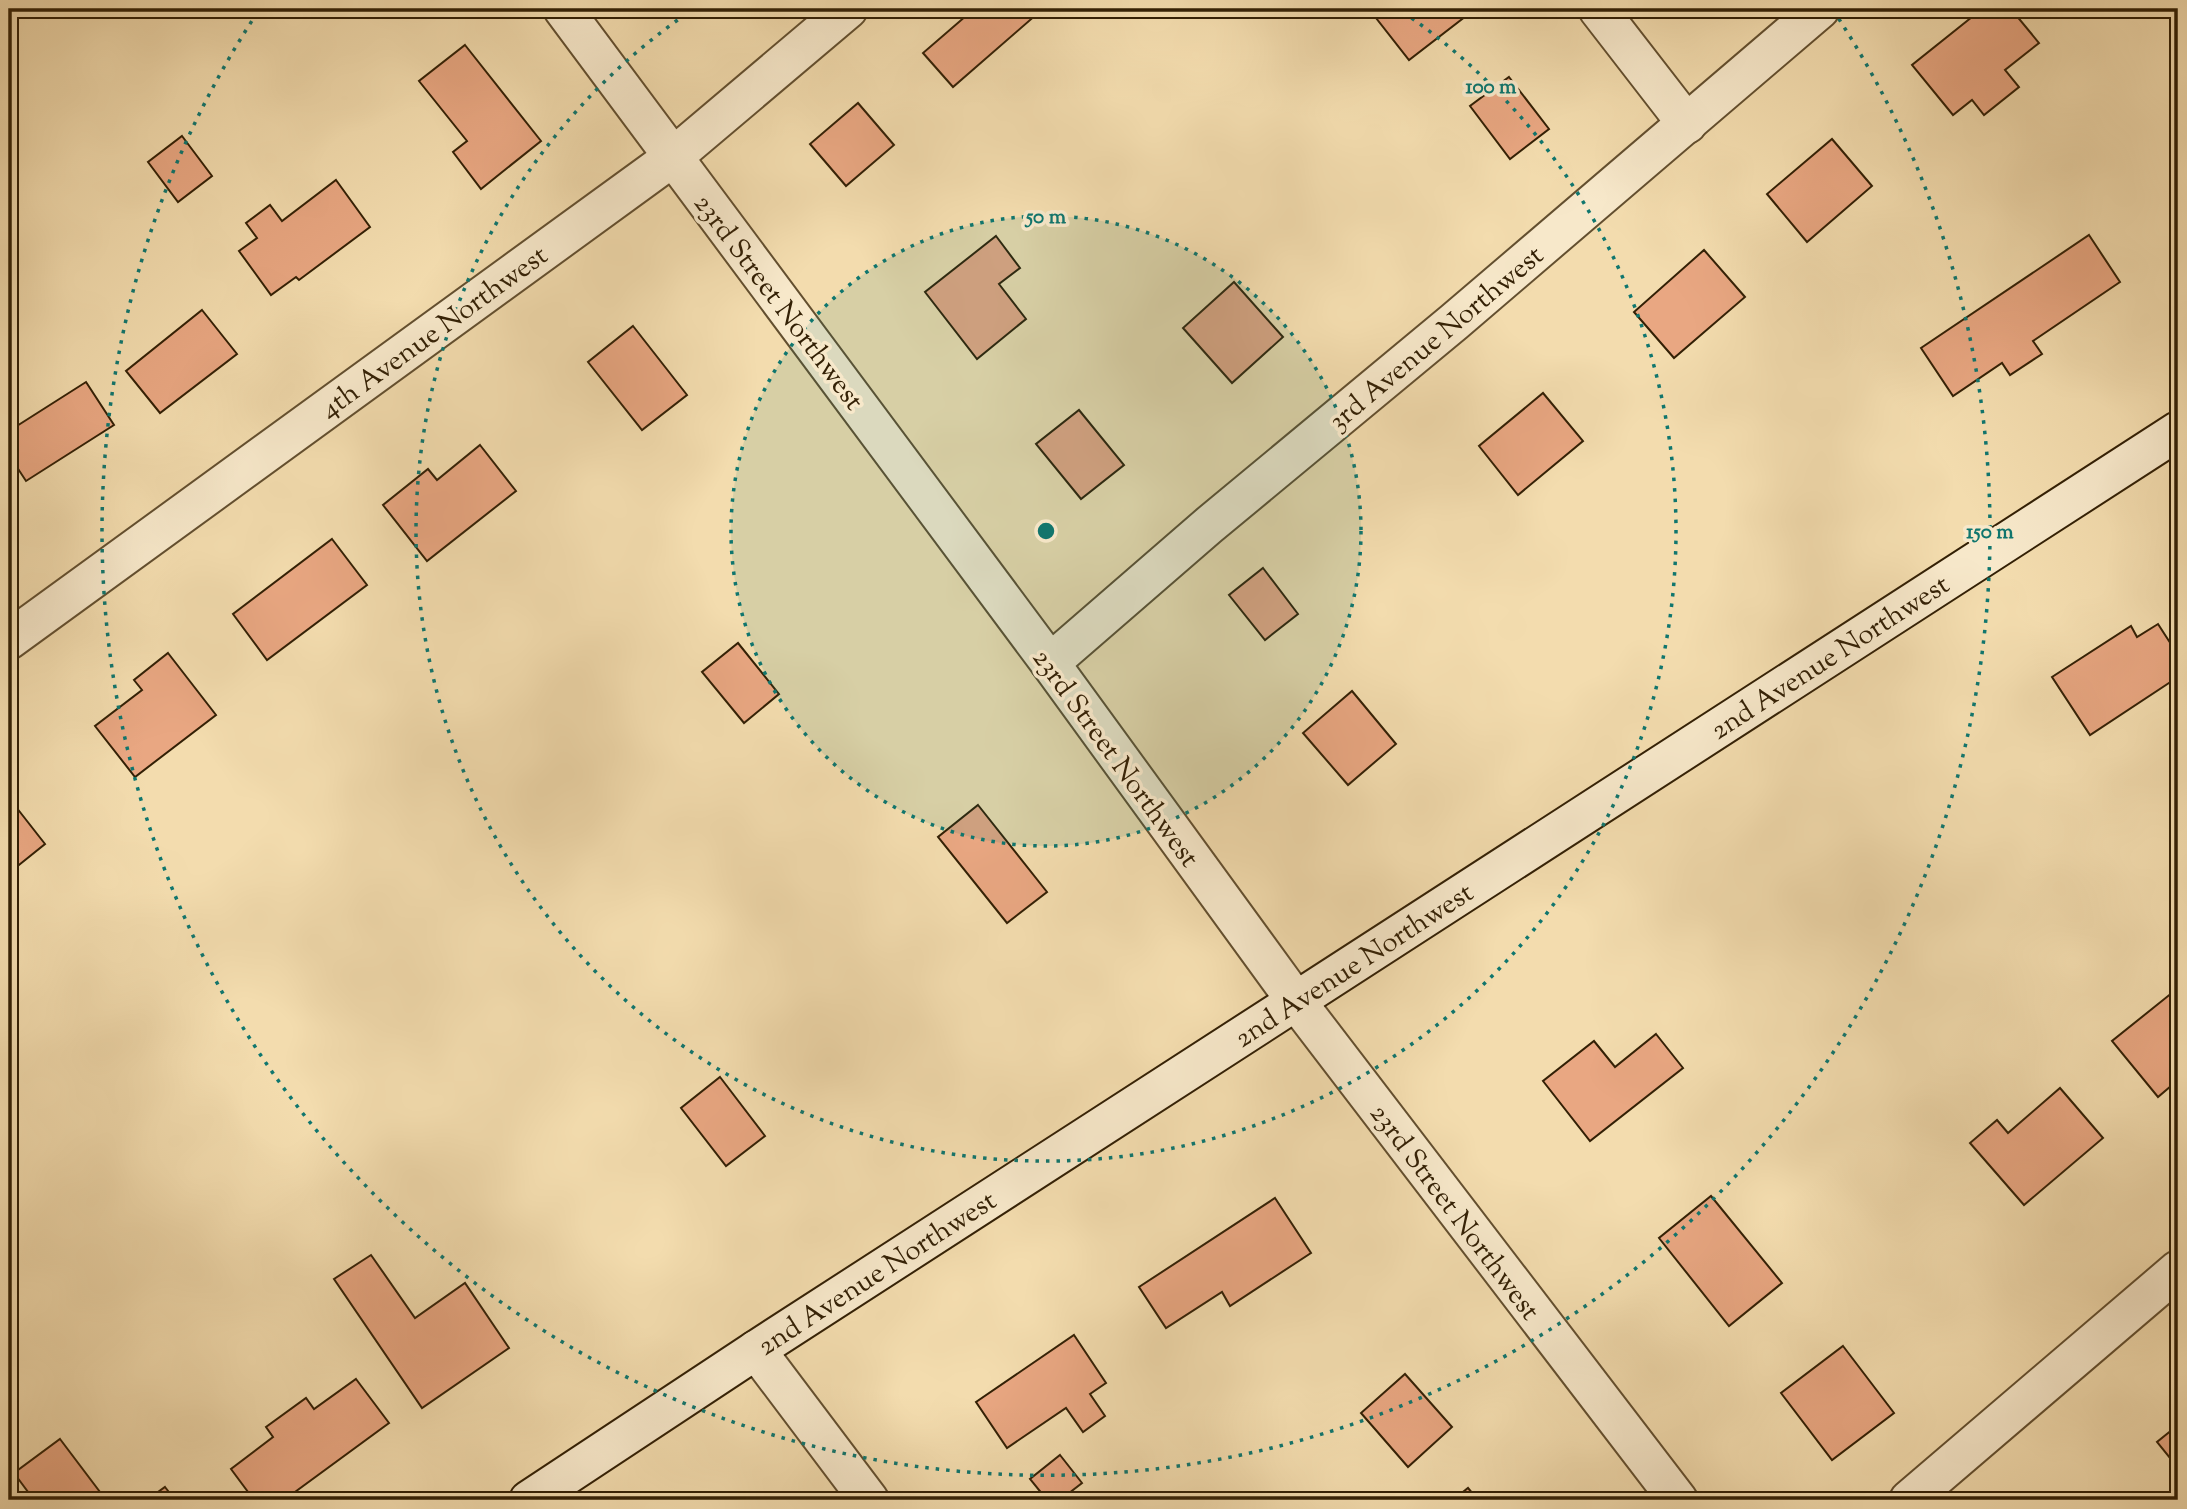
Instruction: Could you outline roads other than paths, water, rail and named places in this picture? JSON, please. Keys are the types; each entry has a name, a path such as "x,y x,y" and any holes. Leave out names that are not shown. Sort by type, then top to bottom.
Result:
{"street":[{"name":"23rd Street Northwest","path":"563,9 1050,663 1296,1001 1678,1500"},
{"name":"4th Avenue Northwest","path":"9,640 673,157 848,9"},
{"path":"1598,9 1686,124"},
{"name":"3rd Avenue Northwest","path":"1050,663 1819,9"},
{"name":"2nd Avenue Northwest","path":"529,1500 1627,785 2178,431"},
{"path":"1909,1500 2178,1270"},
{"path":"756,1350 870,1500"}]}
